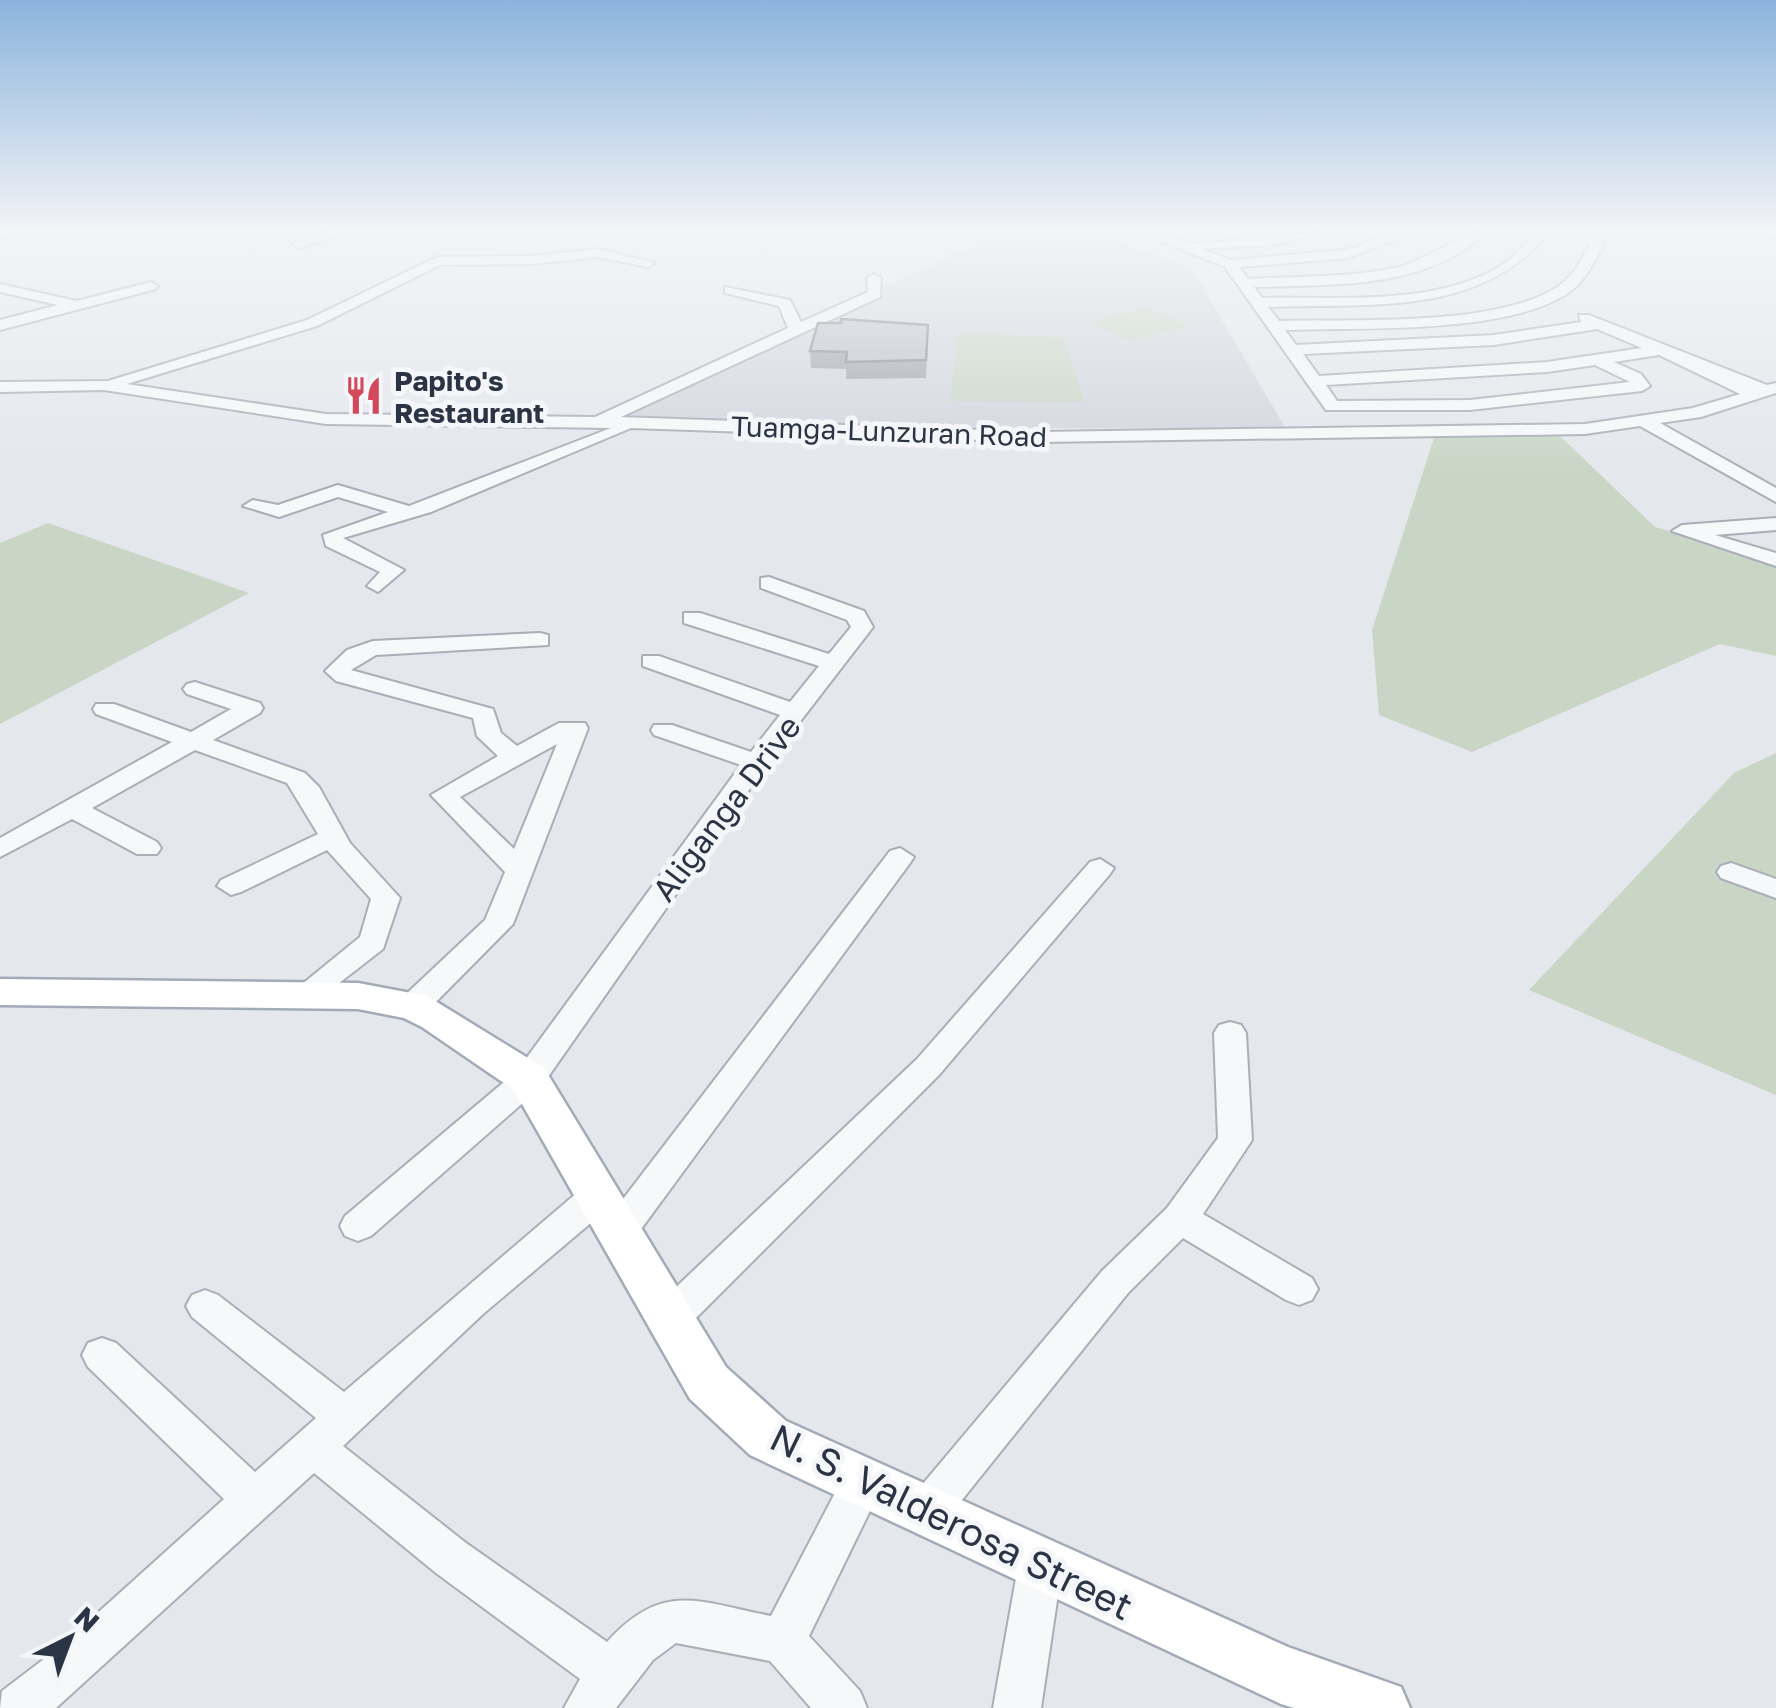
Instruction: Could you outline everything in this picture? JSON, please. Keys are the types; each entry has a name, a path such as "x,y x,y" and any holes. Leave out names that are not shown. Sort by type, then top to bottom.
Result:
{"main road":[{"name":"N. S. Valderosa Street","path":"0,992 358,996 413,1006 436,1017 529,1079 708,1384 768,1438 1281,1674 1380,1708"}],"street":[{"path":"0,326 58,311"},
{"path":"104,385 312,324 338,311"},
{"path":"789,311 796,328"},
{"path":"595,423 836,311"},
{"path":"1265,311 1327,404 1347,408 1470,406 1642,386 1635,378 1601,362"},
{"path":"1276,326 1463,316 1491,311"},
{"path":"1566,311 1764,391"},
{"path":"0,343 66,324"},
{"path":"1288,350 1494,340 1600,324"},
{"path":"1312,381 1601,362 1662,350"},
{"name":"Tuamga-Lunzuran Road","path":"0,387 104,385 292,417 1041,436 1585,428 1695,413 1764,391"},
{"path":"1645,422 1772,489"},
{"path":"378,586 394,570 330,538 410,512 634,424"},
{"path":"254,506 272,512 338,491 410,512"},
{"path":"1776,524 1682,531 1776,560"},
{"name":"Aliganga Drive","path":"358,1226 529,1079 578,1004 756,762 862,627 860,618 769,583"},
{"path":"692,618 834,663"},
{"path":"514,756 489,736 484,714 344,676 337,670 354,655 373,648 540,640"},
{"path":"436,646 478,658"},
{"path":"651,662 798,713"},
{"path":"0,849 250,708 196,689"},
{"path":"105,709 296,778 306,787 333,837 386,898 373,942 306,994"},
{"path":"413,1006 498,924 578,730 568,728 444,795 518,868"},
{"path":"662,730 756,762"},
{"path":"73,809 147,848"},
{"path":"230,886 333,837"},
{"path":"19,1708 76,1662 470,1303 609,1213 900,858"},
{"path":"668,1320 928,1067 1100,868"},
{"path":"1731,872 1776,889"},
{"path":"926,1512 1115,1282 1180,1218 1235,1140 1230,1034"},
{"path":"1180,1218 1299,1289"},
{"path":"205,1306 345,1418"},
{"path":"102,1355 255,1500"},
{"path":"313,1447 451,1558 600,1691 648,1633 676,1620 782,1641 843,1708"},
{"path":"782,1641 864,1482"},
{"path":"1017,1708 1040,1566"}],"shaded area":[{"path":"834,311 1216,311 1286,429 838,427 611,416"}],"green space":[{"path":"1136,311 1153,311 1189,326 1129,341 1088,322"},
{"path":"958,333 1064,337 1084,402 950,401"},
{"path":"1435,435 1560,436 1655,527 1776,562 1776,656 1720,644 1472,752 1379,715 1372,630"},
{"path":"48,523 249,593 0,724 0,543"},
{"path":"1776,753 1776,1095 1529,990 1734,773"}],"building":[{"path":"841,319 928,325 926,360 846,362 847,352 810,351 818,323 841,323"}],"place":[{"name":"Papito's Restaurant","path":"364,396"}]}
